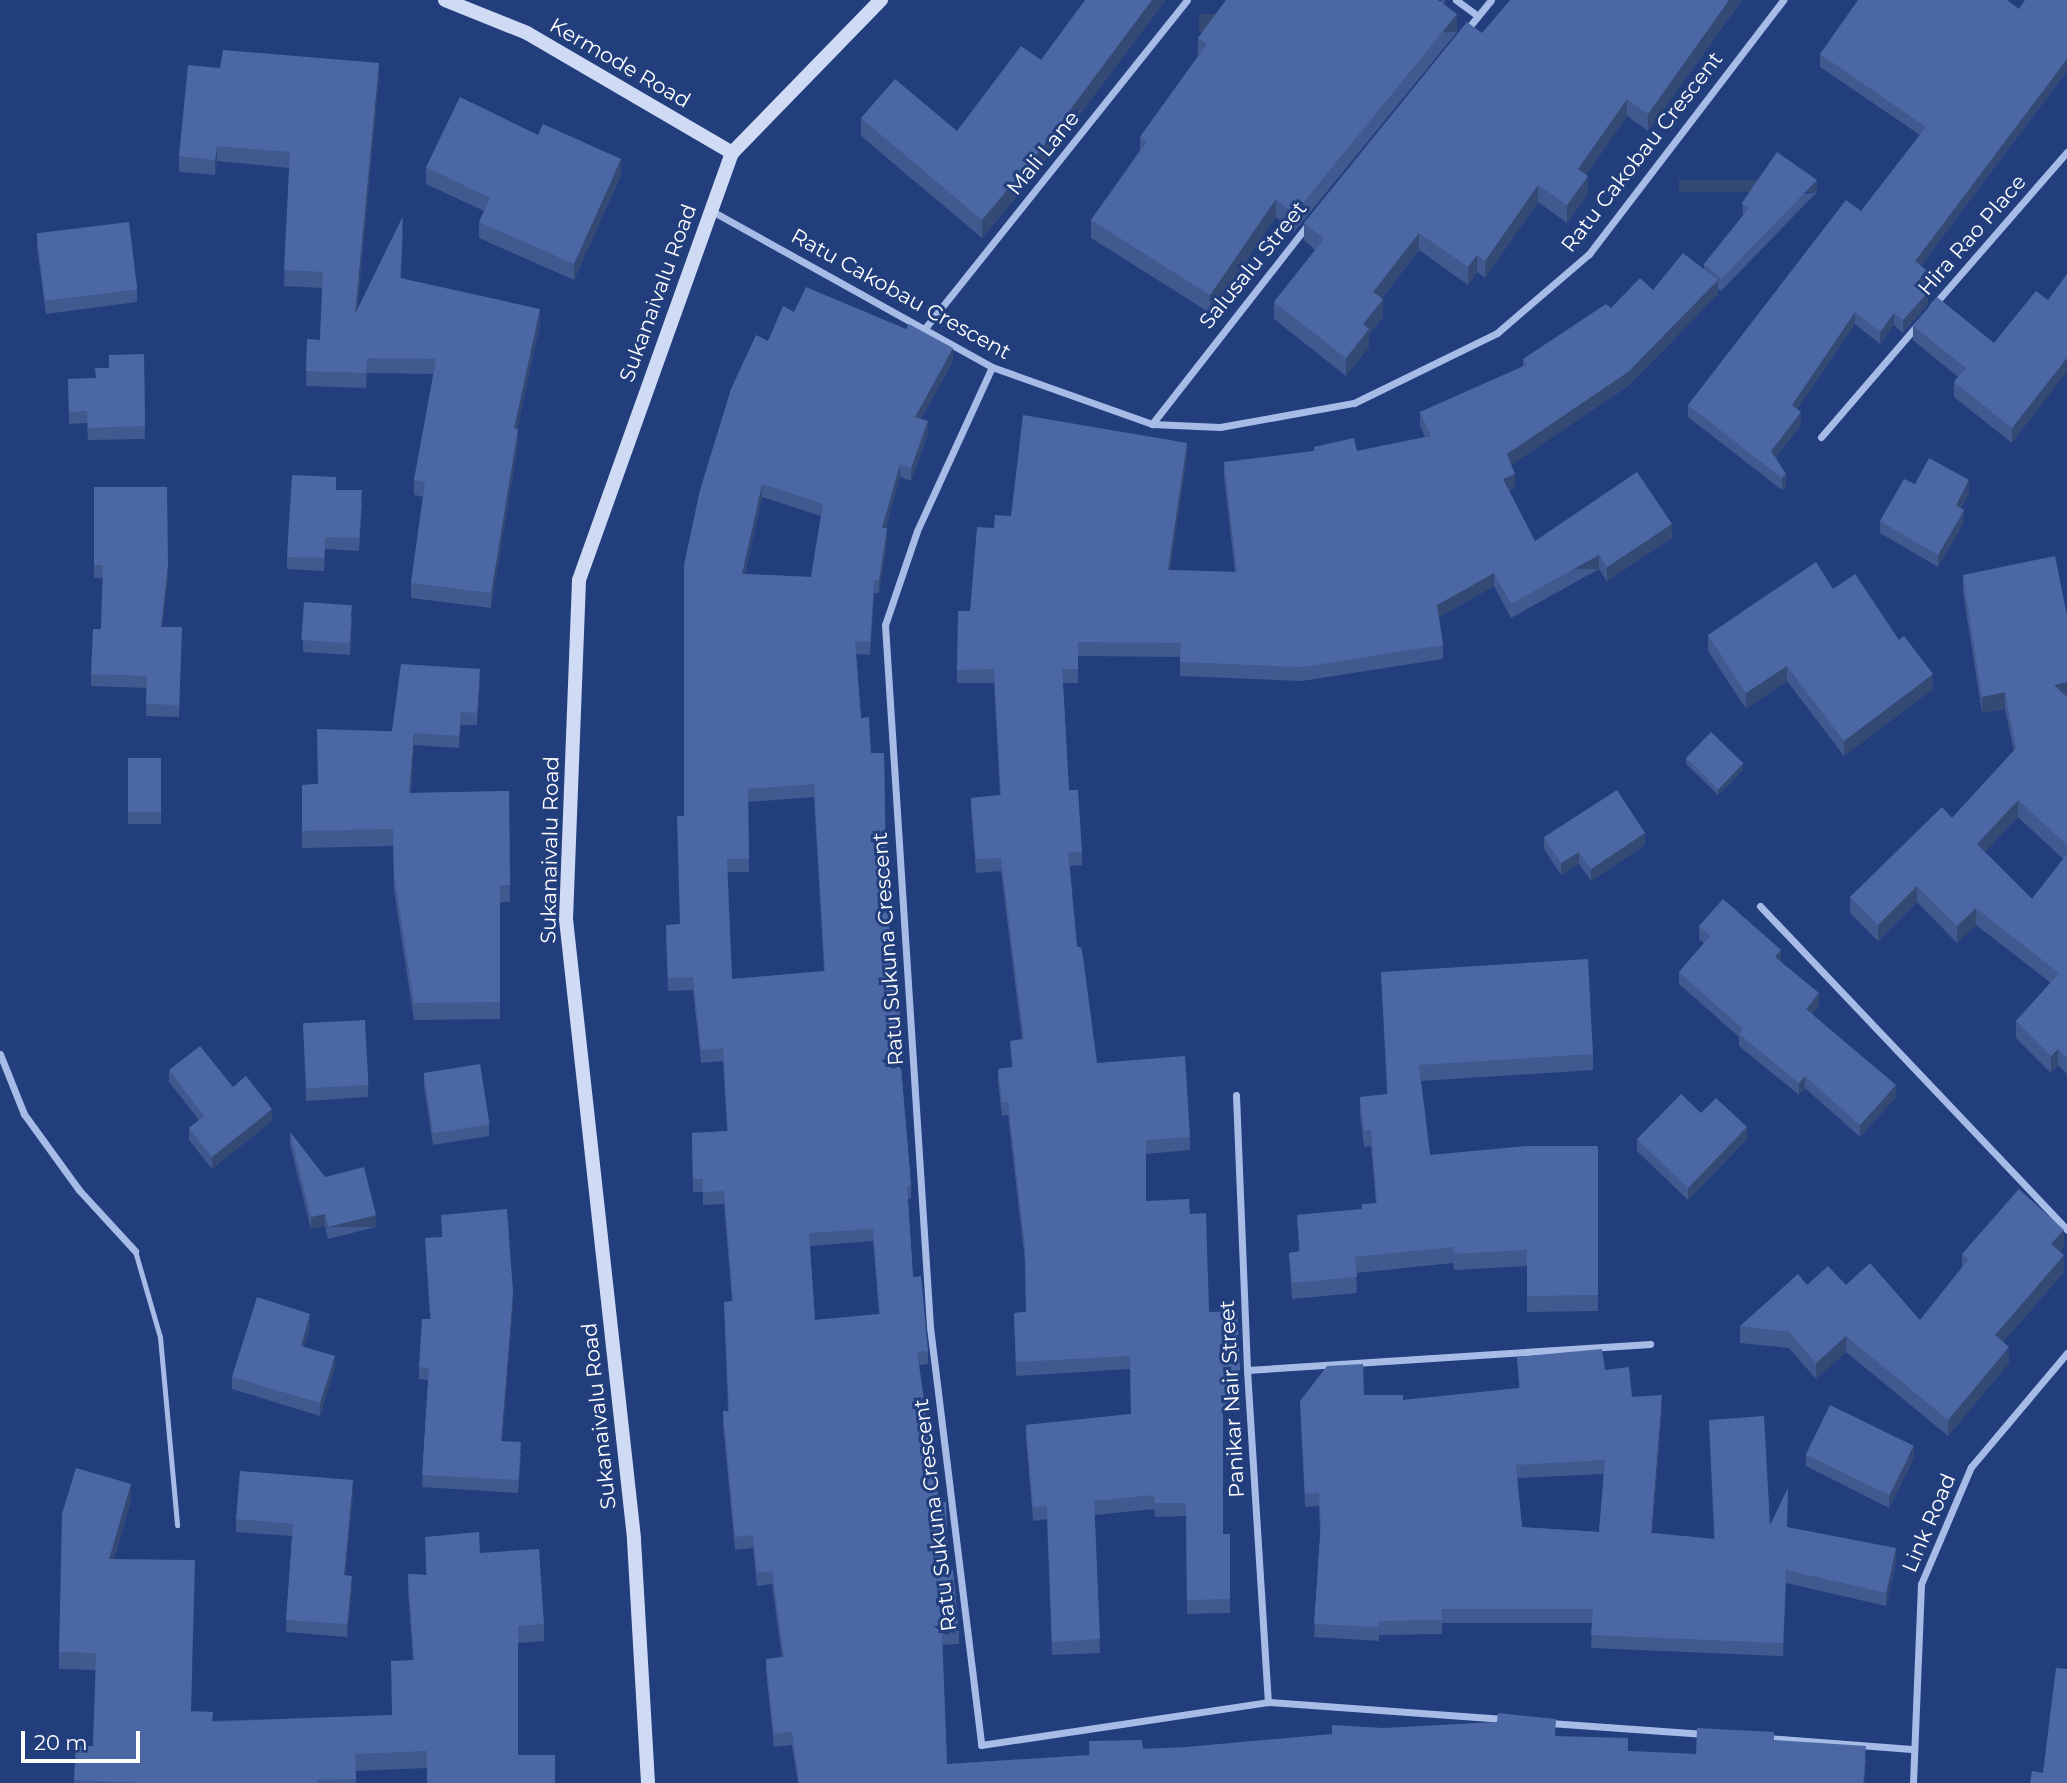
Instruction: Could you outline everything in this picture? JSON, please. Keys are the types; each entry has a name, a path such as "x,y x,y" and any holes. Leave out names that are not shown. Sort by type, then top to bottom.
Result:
{"main road":[{"name":"Kermode Road","path":"445,0 527,33 732,153"},
{"name":"Sukanaivalu Road","path":"648,1783 634,1538 566,919 579,580 732,153 880,0"}],"street":[{"name":"Mali Lane","path":"926,327 1187,0"},
{"path":"1456,0 1478,16"},
{"path":"1461,37 1491,0"},
{"name":"Ratu Cakobau Crescent","path":"710,210 926,327 992,368 1152,424 1220,426 1354,403 1497,333 1589,254 1783,0"},
{"name":"Hira Rao Place","path":"1821,437 2067,152"},
{"name":"Salusalu Street","path":"1152,424 1315,216"},
{"name":"Ratu Sukuna Crescent","path":"992,368 917,531 885,625 930,1327 981,1745 1268,1702 1515,1720"},
{"path":"1760,906 2067,1229"},
{"path":"0,1054 24,1114 79,1190 135,1251"},
{"name":"Panikar Nair Street","path":"1236,1095 1247,1370 1268,1702"},
{"path":"1247,1370 1650,1344"},
{"name":"Link Road","path":"1913,1783 1912,1749 1921,1584 1971,1467 2067,1353"},
{"path":"1542,1722 1720,1735"},
{"path":"1761,1738 1912,1749"}],"lane":[{"path":"135,1251 159,1337 177,1525"}],"building":[{"path":"1085,0 1152,0 1034,158 982,220 861,118 895,79 957,131 1021,46 1041,60"},
{"path":"1226,0 1438,0 1457,14 1294,214 1276,199 1210,295 1091,220 1147,142 1140,137 1207,44 1198,38"},
{"path":"1510,0 1729,0 1648,114 1627,99 1578,169 1588,176 1567,205 1538,185 1485,261 1477,255 1468,267 1419,233 1373,292 1383,299 1363,324 1369,329 1346,358 1274,302 1324,239 1304,223 1467,22 1482,33"},
{"path":"1858,0 2007,0 2019,9 2025,0 2067,0 2067,59 1915,261 1926,270 1917,283 1928,292 1903,320 1894,313 1880,332 1855,312 1792,405 1801,412 1771,451 1786,474 1782,478 1688,405 1846,200 1861,211 1926,127 1820,54"},
{"path":"223,50 379,63 355,314 403,216 400,278 540,309 514,428 518,429 491,593 411,583 425,482 414,480 436,359 367,358 366,373 306,371 307,339 320,340 323,272 284,270 290,152 217,146 215,160 179,156 188,65 220,68"},
{"path":"460,97 538,135 543,124 621,159 574,264 479,222 490,198 426,167"},
{"path":"1777,152 1817,180 1721,279 1704,264 1749,208 1742,203"},
{"path":"129,222 137,289 45,301 37,233"},
{"path":"1683,253 1718,280 1628,372 1507,454 1515,474 1503,479 1535,541 1637,472 1672,524 1607,567 1599,555 1511,604 1494,573 1437,605 1443,645 1302,667 1180,662 1181,643 1078,642 1078,669 1062,669 1069,790 1078,790 1082,852 1068,853 1077,947 1081,947 1083,957 1097,1063 1185,1056 1190,1137 1146,1140 1146,1201 1189,1199 1190,1214 1206,1213 1209,1312 1237,1311 1240,1398 1223,1399 1223,1534 1230,1534 1230,1599 1187,1600 1186,1503 1155,1503 1154,1495 1094,1501 1100,1639 1052,1642 1047,1506 1033,1507 1026,1425 1131,1414 1130,1356 1016,1362 1014,1313 1026,1312 1025,1247 1008,1102 1002,1102 998,1069 1013,1067 1010,1041 1024,1039 1001,858 976,859 971,798 1001,795 994,669 957,670 958,611 970,611 977,527 994,528 995,515 1011,516 1023,415 1187,443 1168,570 1237,572 1224,462 1315,451 1314,447 1354,438 1357,451 1431,436 1420,412 1527,365 1523,359 1606,304 1611,308 1640,278 1653,290"},
{"path":"2067,274 2067,358 2012,428 1954,382 1966,368 1913,326 1937,297 1994,343 2036,291 2048,300"},
{"path":"806,287 906,329 909,324 953,348 915,417 928,421 911,468 900,464 882,528 887,528 879,580 874,580 870,642 855,641 861,718 869,717 871,753 884,753 886,869 882,869 902,1032 898,1032 911,1185 907,1186 913,1277 921,1276 928,1351 917,1352 939,1502 946,1502 948,1570 953,1570 959,1631 942,1632 947,1764 1090,1755 1089,1741 1142,1740 1143,1749 1186,1747 1332,1734 1332,1725 1383,1728 1497,1722 1498,1713 1556,1719 1555,1736 1628,1738 1628,1751 1696,1754 1697,1728 1774,1732 1774,1740 1866,1746 1863,1783 799,1783 792,1732 774,1734 766,1659 784,1657 772,1571 757,1573 753,1535 735,1537 723,1411 729,1411 724,1302 733,1301 724,1191 703,1192 703,1179 693,1179 692,1133 728,1131 723,1048 701,1050 693,977 668,978 666,925 680,924 677,816 684,816 684,565 700,490 731,389 756,335 768,341 783,306 794,312","holes":["762,484 823,504 811,577 742,574","814,784 825,971 732,979 727,859 749,859 748,789","873,1229 880,1314 815,1320 809,1233"]},
{"path":"144,354 145,426 88,428 87,411 69,412 68,379 96,378 95,368 109,368 109,355"},
{"path":"1929,458 1969,480 1956,505 1964,510 1938,555 1880,521 1904,479 1915,484"},
{"path":"292,475 336,477 336,490 362,490 359,538 325,537 324,558 287,557"},
{"path":"94,487 167,487 168,565 161,627 182,627 179,705 146,704 147,676 91,674 93,629 101,629 103,565 94,565"},
{"path":"2055,556 2067,615 2067,682 2054,685 2067,697 2067,845 2018,800 1977,844 2032,899 2067,854 2067,1058 2058,1049 2051,1056 2016,1021 2059,973 1976,908 1957,926 1917,886 1878,925 1850,897 1942,807 1952,818 2016,748 2005,692 1982,697 1963,575"},
{"path":"1816,562 1833,589 1855,574 1899,640 1904,636 1933,674 1844,741 1787,666 1746,693 1708,635"},
{"path":"304,602 352,605 349,643 301,640"},
{"path":"401,664 480,669 477,713 461,712 459,736 392,731"},
{"path":"317,729 414,732 409,793 509,791 510,885 500,885 500,1002 414,1003 394,873 393,829 302,831 302,785 318,784"},
{"path":"1711,732 1743,763 1718,789 1686,758"},
{"path":"128,758 161,758 161,812 128,812"},
{"path":"1617,790 1645,833 1591,869 1579,852 1561,863 1544,837"},
{"path":"1723,899 1781,950 1775,957 1819,993 1806,1009 1896,1085 1860,1125 1805,1076 1799,1083 1739,1034 1743,1029 1679,972 1710,936 1699,926"},
{"path":"1588,959 1593,1054 1419,1065 1430,1155 1527,1146 1598,1146 1598,1295 1527,1296 1527,1250 1454,1254 1453,1247 1355,1257 1357,1277 1292,1283 1289,1253 1300,1251 1297,1215 1362,1209 1362,1204 1377,1203 1371,1130 1364,1131 1360,1097 1388,1094 1381,972"},
{"path":"365,1020 368,1085 306,1088 303,1023"},
{"path":"200,1046 233,1087 246,1076 272,1109 212,1157 189,1128 204,1116 169,1070"},
{"path":"480,1064 490,1124 433,1133 424,1073"},
{"path":"1681,1094 1701,1113 1716,1098 1747,1127 1688,1188 1637,1139"},
{"path":"290,1132 325,1177 364,1167 376,1215 328,1227 325,1214 311,1217"},
{"path":"2019,1189 2064,1230 2051,1244 2064,1255 1995,1335 2009,1347 1948,1420 1846,1336 1816,1363 1789,1332 1740,1326 1798,1274 1807,1285 1828,1266 1846,1285 1870,1263 1920,1320 1969,1259 1962,1254"},
{"path":"507,1209 513,1292 501,1441 521,1442 518,1480 422,1475 429,1368 419,1367 422,1319 431,1319 425,1238 443,1237 441,1215"},
{"path":"257,1297 310,1314 301,1346 335,1356 320,1403 232,1377"},
{"path":"1602,1349 1605,1370 1629,1367 1632,1397 1662,1395 1651,1533 1715,1539 1709,1420 1764,1416 1770,1525 1788,1488 1787,1527 1896,1548 1886,1593 1786,1570 1783,1643 1591,1635 1593,1609 1442,1609 1442,1620 1379,1621 1379,1627 1314,1624 1321,1525 1319,1493 1305,1494 1300,1401 1327,1366 1363,1364 1364,1395 1403,1395 1403,1400 1520,1388 1517,1357","holes":["1605,1460 1599,1532 1522,1527 1516,1465"]},
{"path":"1830,1405 1914,1446 1889,1495 1806,1454"},
{"path":"76,1468 131,1484 109,1559 195,1560 191,1711 213,1712 212,1722 392,1715 391,1661 414,1660 408,1574 427,1575 425,1537 479,1532 480,1553 539,1549 544,1624 518,1626 518,1755 555,1755 555,1783 427,1783 427,1751 355,1754 356,1779 317,1780 317,1783 146,1783 74,1780 76,1746 93,1746 96,1653 59,1652 62,1514"},
{"path":"240,1471 353,1480 344,1575 352,1576 347,1624 286,1620 293,1524 236,1519"},
{"path":"2056,1668 2067,1669 2067,1783 2030,1783 2032,1771 2043,1773"}]}
